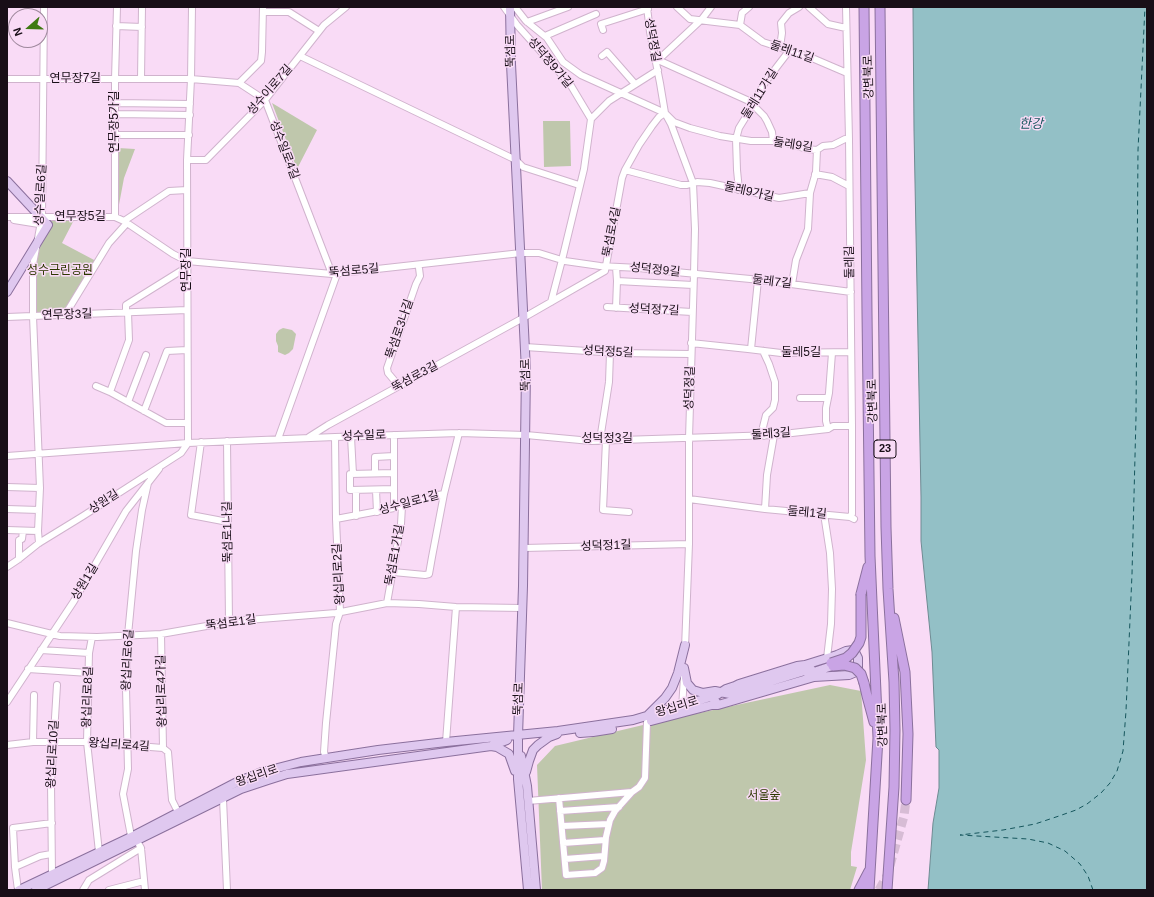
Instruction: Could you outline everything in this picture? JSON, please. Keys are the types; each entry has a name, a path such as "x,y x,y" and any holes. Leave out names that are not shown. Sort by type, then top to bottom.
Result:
{"highway":[{"name":"강변북로","path":"864,7 870,556 878,738 870,890"},
{"name":"강변북로","path":"880,7 882,248 888,584 896,743 887,890"},
{"path":"830,663 846,658 859,644 861,637 861,594 870,556"},
{"path":"888,584 905,672 908,734 906,800"},
{"path":"830,663 854,668 861,674 878,738"},
{"path":"859,890 870,868"}],"main road":[{"name":"뚝섬로","path":"510,11 511,64 526,371 524,548 518,736 522,778 528,890"},
{"path":"7,181 48,225 7,292"},
{"path":"645,720 672,688 685,645"},
{"path":"684,668 687,683 693,690 703,693 716,691 722,692 739,684 797,666 830,663 846,651 853,650 858,658 858,668 856,672 849,675 811,677 718,705 712,705"},
{"name":"왕십리로","path":"682,709 712,705 717,701 737,693 830,663"},
{"name":"왕십리로","path":"36,890 241,789 287,774 491,746 518,736 593,732 645,720 682,709 722,692 730,694 737,693"},
{"name":"왕십리로","path":"19,890 99,852 136,842 178,812 237,782 262,772 301,762 326,758 446,742 558,732 645,720"},
{"path":"522,778 533,750 549,737 558,734"},
{"path":"491,746 497,747 509,754 522,778"},
{"name":"뚝섬로","path":"522,778 528,801 536,890"}],"street":[{"name":"성수일로6길","path":"39,544 38,531 40,488 33,316 33,264 42,217 44,7"},
{"name":"연무장5가길","path":"115,217 115,79 117,7"},
{"path":"141,79 142,7"},
{"name":"연무장길","path":"188,443 187,160 190,115 192,7"},
{"name":"성수이로7길","path":"187,160 206,160 265,100 324,25 346,7"},
{"path":"504,7 510,11"},
{"name":"둘레9길","path":"515,7 527,22 545,36 563,62 581,75 664,113 674,122 711,134 736,139 773,141 817,150 823,146 833,145 845,139 849,139"},
{"path":"527,22 568,7"},
{"name":"둘레11길","path":"677,7 690,19 740,25 763,42 812,58 847,74"},
{"path":"711,7 702,20 657,61 738,96 752,104 767,121 772,132 773,141"},
{"path":"740,25 742,13 750,7"},
{"path":"780,47 782,33 781,23 789,13 799,7"},
{"path":"809,7 828,24 846,28"},
{"name":"둘레길","path":"846,7 849,139 852,518"},
{"name":"성덕정길","path":"603,30 601,24 647,8 657,61 664,113 671,124 693,183 695,229 689,438 689,544 682,709"},
{"path":"240,83 261,61 262,9 289,12 319,31"},
{"name":"성덕정9가길","path":"510,11 517,25 570,84 591,119"},
{"path":"545,36 596,14"},
{"path":"116,26 142,27"},
{"name":"둘레11가길","path":"736,139 739,128 752,107 752,104 766,81 789,51"},
{"path":"602,56 607,52 636,84"},
{"path":"300,56 516,160 523,167 579,185"},
{"name":"성덕정길","path":"591,119 609,101 658,70"},
{"name":"연무장7길","path":"7,79 191,79"},
{"path":"191,79 240,83 265,100"},
{"name":"성수일로4길","path":"265,100 335,274"},
{"path":"115,103 190,104"},
{"name":"뚝섬로4길","path":"524,318 605,271 622,178 639,145 659,117 664,113"},
{"path":"115,114 190,115"},
{"path":"551,302 584,169 591,119"},
{"path":"115,135 188,135"},
{"path":"736,139 739,190"},
{"path":"792,284 796,260 808,229 810,193 815,174 817,150"},
{"name":"둘레9가길","path":"625,170 681,186 702,182 710,183 782,199 810,193"},
{"path":"815,174 832,177 849,186"},
{"path":"125,222 169,191 187,190"},
{"name":"연무장5길","path":"7,218 115,217 125,222 187,264"},
{"name":"연무장5길","path":"7,218 48,225"},
{"name":"연무장5길","path":"65,315 109,243 125,222"},
{"name":"뚝섬로5길","path":"187,264 335,274 521,253"},
{"name":"성덕정9길","path":"521,253 539,253 562,260 605,266 694,274"},
{"path":"110,392 129,340 126,305 187,264"},
{"name":"성덕정7길","path":"616,267 616,308"},
{"name":"뚝섬로3나길","path":"399,386 388,374 387,368 420,276 419,268"},
{"path":"278,439 335,274"},
{"name":"둘레7길","path":"694,274 758,280 850,292"},
{"path":"752,349 758,280"},
{"path":"617,281 694,285"},
{"name":"성덕정7길","path":"607,307 692,312"},
{"name":"연무장3길","path":"7,317 187,310"},
{"name":"뚝섬로3길","path":"308,438 328,425 524,318"},
{"name":"둘레5길","path":"691,343 752,349 781,354 851,352"},
{"name":"성덕정5길","path":"525,347 610,353 691,354"},
{"path":"144,411 167,350 187,350"},
{"path":"763,351 775,382 775,400 773,408 766,415 763,427 764,436"},
{"path":"610,353 609,382 603,440 603,510 629,512"},
{"path":"828,429 826,418 832,353"},
{"path":"128,402 146,355"},
{"path":"96,386 110,392 166,423 188,423"},
{"path":"800,398 828,398"},
{"name":"둘레3길","path":"689,438 764,436 828,429 833,426 852,426"},
{"name":"성수일로","path":"7,456 201,442 459,433 526,435"},
{"name":"성수일로1길","path":"336,520 394,508 432,496 444,494 459,433"},
{"path":"394,435 394,508"},
{"name":"성덕정3길","path":"526,435 591,441 689,438"},
{"path":"765,509 774,435"},
{"name":"왕십리로2길","path":"326,758 324,752 326,723 336,624 340,612 336,520 335,437"},
{"path":"351,437 350,490 394,489"},
{"name":"뚝섬로1나길","path":"227,441 229,622"},
{"path":"201,442 191,515 228,522"},
{"name":"상원길","path":"7,566 181,453 188,443"},
{"path":"375,473 375,457 394,456"},
{"name":"상원1길","path":"7,702 74,601 126,511 164,464"},
{"path":"336,477 375,473 394,473"},
{"name":"왕십리로6길","path":"144,890 144,881 136,842 122,794 128,769 126,688 128,635 136,552 142,510 148,483"},
{"path":"7,487 40,488"},
{"path":"356,490 356,516"},
{"path":"376,490 377,512"},
{"path":"392,572 425,575 429,574 444,494"},
{"name":"둘레1길","path":"689,499 852,518"},
{"name":"뚝섬로1가길","path":"387,603 402,524 402,506"},
{"path":"7,508 39,510"},
{"path":"824,514 831,572 832,608 830,663"},
{"path":"7,530 38,531"},
{"path":"19,559 19,540 22,539 23,531"},
{"name":"성덕정1길","path":"524,548 689,544"},
{"name":"뚝섬로1길","path":"7,623 60,636 92,637 162,634 229,622 336,613 387,603 456,607 522,608"},
{"path":"446,742 456,607"},
{"name":"왕십리로4가길","path":"162,634 163,748"},
{"name":"왕십리로8길","path":"92,637 89,673 87,742 99,852"},
{"path":"41,650 90,653"},
{"path":"28,669 89,673"},
{"name":"왕십리로10길","path":"52,874 51,783 57,685"},
{"path":"33,742 34,695"},
{"path":"559,798 566,875 596,873 602,868 604,861 605,840 609,824 615,811 632,792 639,787 645,778 645,720"},
{"name":"왕십리로4길","path":"7,745 33,742 87,742 163,748 168,752 172,800 178,812"},
{"path":"219,791 223,799 227,890"},
{"path":"528,801 632,792"},
{"path":"560,811 619,807"},
{"path":"19,890 15,867 13,828 52,823"},
{"path":"562,826 609,824"},
{"path":"563,843 605,840"},
{"path":"83,890 89,880 136,842"},
{"path":"15,867 40,856 51,854"},
{"path":"565,859 604,856"},
{"path":"109,890 144,881"}],"green space":[{"path":"272,103 317,130 297,169"},
{"path":"543,121 570,121 571,166 544,167"},
{"path":"118,148 135,149 124,178 118,210"},
{"name":"성수근린공원","path":"75,218 62,243 96,261 64,312 36,314 35,264 43,219"},
{"path":"283,328 292,330 296,334 293,349 285,355 278,352 276,341 276,334"},
{"name":"서울숲","path":"830,685 861,691 866,760 851,852 851,866 857,867 850,890 542,890 537,765 555,746 643,725"}],"water":[{"name":"한강","path":"913,7 1147,7 1147,890 928,890 933,823 939,788 939,750 936,747 932,652 921,541"}],"ferry route":[{"path":"1093,890 1088,876 1080,864 1065,851 1048,843 1028,839 960,835 1003,830 1035,824 1076,810 1087,804 1101,793 1110,783 1117,771 1123,751 1132,574 1136,417 1138,150 1145,7"}],"tunnel":[{"path":"879,890 887,876 904,816 906,800"}]}
